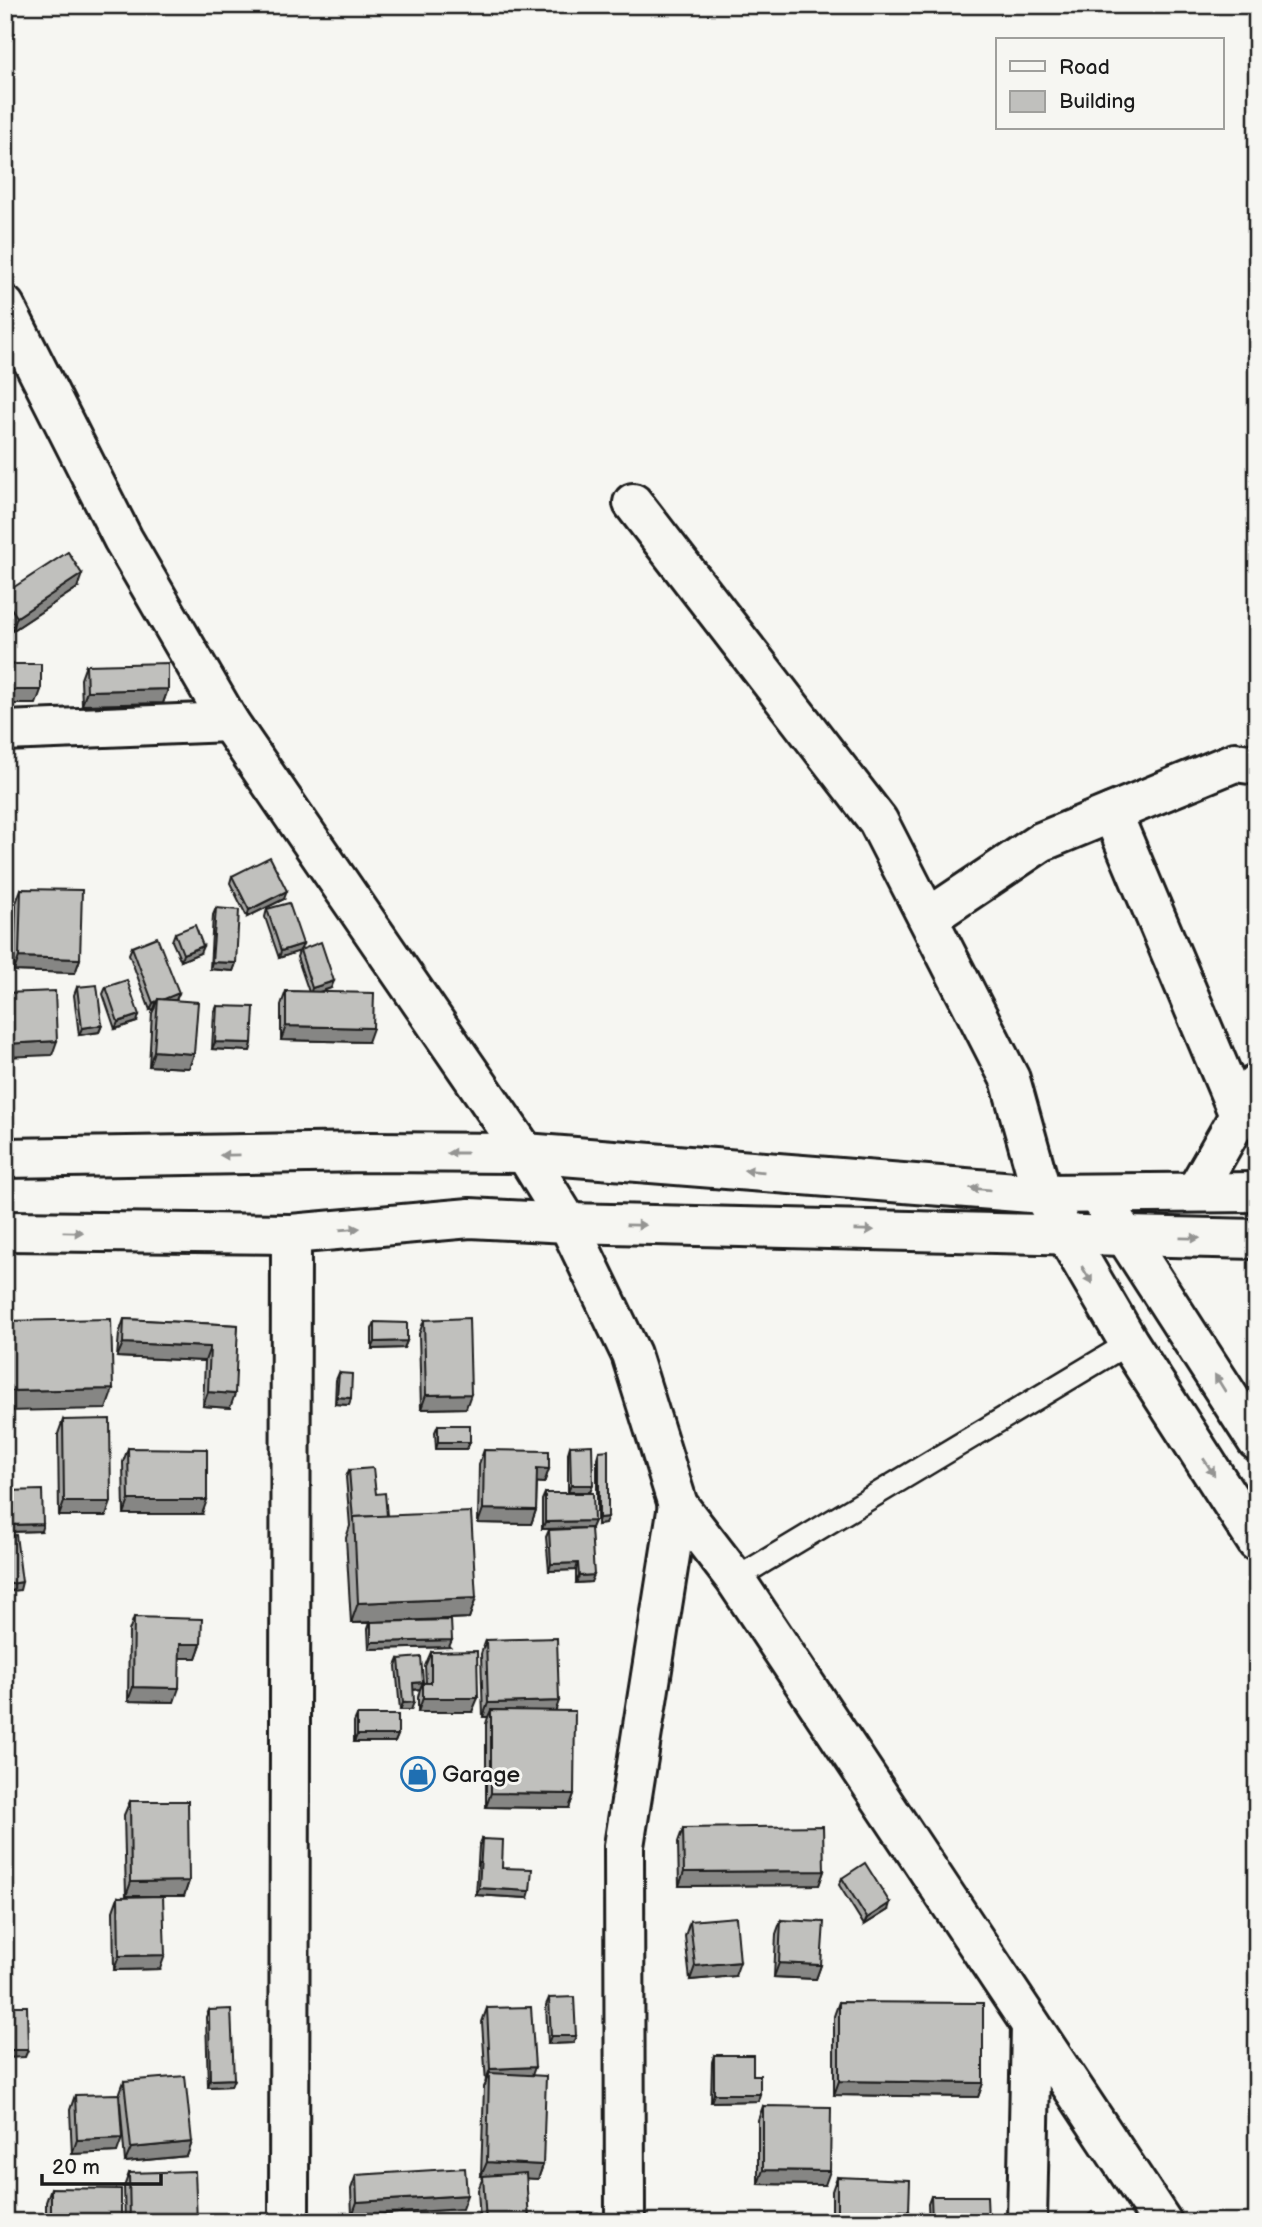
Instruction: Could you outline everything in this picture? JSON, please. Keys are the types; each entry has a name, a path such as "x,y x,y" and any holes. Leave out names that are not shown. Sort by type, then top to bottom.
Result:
{"street":[{"path":"5,306 123,539 229,722 526,1153 568,1223 631,1354 678,1505 735,1579 1162,2222"},
{"path":"633,503 878,821 1010,1079 1041,1194 1129,1343 1257,1542"},
{"path":"5,731 229,722"},
{"path":"928,918 1041,842 1235,762 1257,765"},
{"path":"1112,813 1248,1099 1196,1191"},
{"path":"5,1158 369,1152 526,1153 1041,1194 1257,1192"},
{"path":"1097,1194 1257,1441"},
{"path":"5,1231 291,1234 470,1218 568,1223 1257,1239"},
{"path":"289,2222 291,1234"},
{"path":"625,2222 624,1846 678,1505"},
{"path":"1027,2222 1031,2028"}],"lane":[{"path":"735,1579 1129,1343"}],"building":[{"path":"68,552 82,574 17,617 5,599 5,593"},
{"path":"168,663 168,689 87,691 86,665"},
{"path":"5,664 41,664 41,690 5,690"},
{"path":"270,857 287,891 249,910 232,876"},
{"path":"21,889 82,890 80,959 19,957"},
{"path":"5,892 9,892 7,945 5,945"},
{"path":"289,903 303,944 281,951 267,909"},
{"path":"216,908 239,910 236,963 212,962"},
{"path":"195,925 203,946 183,954 175,933"},
{"path":"157,937 179,993 153,1003 132,947"},
{"path":"321,942 334,981 312,988 300,950"},
{"path":"127,980 139,1015 118,1022 106,987"},
{"path":"97,985 102,1025 82,1028 77,987"},
{"path":"55,991 57,1041 5,1044 5,993"},
{"path":"286,991 374,993 373,1028 286,1026"},
{"path":"158,999 198,1002 194,1054 154,1051"},
{"path":"217,1006 254,1007 252,1043 215,1042"},
{"path":"469,1318 471,1394 426,1395 424,1320"},
{"path":"111,1319 113,1389 5,1391 5,1321"},
{"path":"124,1319 238,1325 235,1394 208,1392 210,1347 123,1343"},
{"path":"375,1322 407,1323 407,1341 375,1342"},
{"path":"339,1373 352,1374 351,1398 337,1397"},
{"path":"110,1419 111,1502 64,1502 63,1420"},
{"path":"438,1425 470,1425 470,1442 438,1442"},
{"path":"592,1445 593,1485 571,1485 570,1446"},
{"path":"128,1448 207,1449 207,1500 129,1500"},
{"path":"484,1450 549,1451 549,1469 537,1468 536,1510 483,1509"},
{"path":"608,1450 608,1517 599,1518 599,1451"},
{"path":"373,1468 376,1494 385,1493 387,1516 353,1519 349,1470"},
{"path":"42,1490 43,1524 7,1525 6,1491"},
{"path":"545,1493 593,1493 594,1521 545,1522"},
{"path":"471,1512 476,1598 358,1603 354,1517"},
{"path":"591,1528 594,1575 579,1576 578,1563 551,1564 549,1530"},
{"path":"16,1535 22,1582 5,1585 5,1537"},
{"path":"134,1617 202,1619 201,1644 180,1644 179,1688 133,1687"},
{"path":"451,1620 452,1640 371,1642 371,1622"},
{"path":"557,1638 559,1701 488,1703 486,1640"},
{"path":"477,1651 478,1698 423,1698 423,1683 431,1683 431,1652"},
{"path":"421,1657 423,1682 413,1683 414,1702 403,1703 399,1659"},
{"path":"491,1710 575,1711 574,1794 491,1793"},
{"path":"357,1715 398,1715 398,1735 357,1735"},
{"path":"130,1801 188,1801 189,1881 131,1882"},
{"path":"823,1826 824,1871 684,1872 683,1828"},
{"path":"482,1839 503,1840 502,1868 532,1869 530,1891 479,1888"},
{"path":"865,1863 890,1903 867,1918 842,1878"},
{"path":"163,1896 165,1955 119,1956 118,1897"},
{"path":"736,1917 740,1962 695,1966 690,1921"},
{"path":"781,1920 824,1922 821,1965 779,1963"},
{"path":"574,1997 576,2036 551,2036 549,1998"},
{"path":"839,2002 983,2003 983,2083 839,2081"},
{"path":"5,2006 27,2006 28,2050 5,2050"},
{"path":"531,2007 535,2067 490,2069 487,2008"},
{"path":"231,2009 234,2079 210,2080 209,2010"},
{"path":"714,2055 753,2055 753,2075 760,2075 760,2094 714,2094"},
{"path":"489,2073 546,2076 543,2165 487,2162"},
{"path":"185,2076 192,2142 131,2148 124,2081"},
{"path":"119,2094 122,2138 77,2140 75,2095"},
{"path":"763,2106 831,2107 830,2171 763,2170"},
{"path":"465,2168 467,2195 357,2202 356,2175"},
{"path":"195,2171 197,2222 130,2222 129,2173"},
{"path":"526,2173 529,2222 486,2222 483,2176"},
{"path":"837,2177 910,2180 909,2211 866,2210 866,2222 837,2222"},
{"path":"51,2188 121,2189 121,2222 51,2222"},
{"path":"931,2196 987,2196 988,2222 932,2222"},
{"path":"1092,2212 1099,2222 1079,2222"},
{"path":"579,2213 598,2213 599,2222 579,2222"},
{"path":"477,2218 477,2222 452,2222 452,2220"}],"place":[{"name":"Garage","path":"418,1774"}]}
